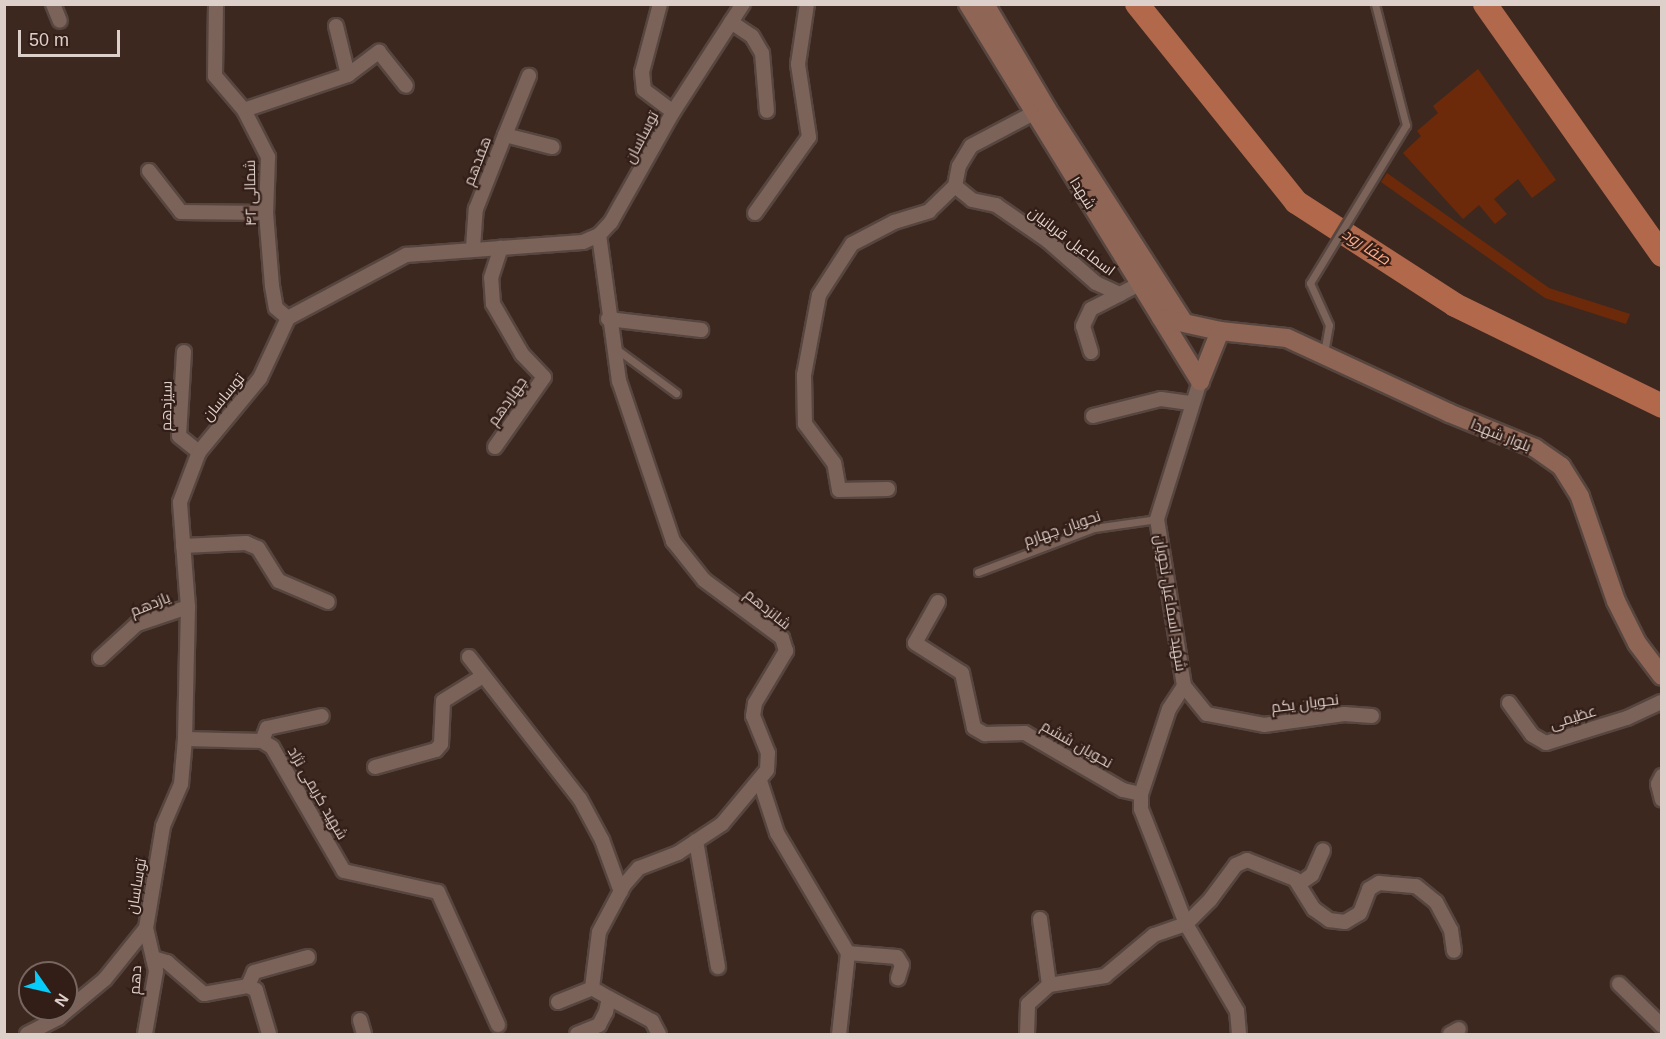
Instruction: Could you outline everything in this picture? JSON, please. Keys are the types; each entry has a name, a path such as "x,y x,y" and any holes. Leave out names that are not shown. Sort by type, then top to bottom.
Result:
{"main road":[{"name":"شهدا","path":"968,4 1184,322"},
{"name":"شهدا","path":"985,4 1039,110 1140,284 1200,381"},
{"name":"بلوار شهدا","path":"1161,318 1220,331 1287,338 1535,448 1562,466 1580,497 1616,601 1637,642 1662,676"},
{"name":"شهید اسماعیل نحویان","path":"1200,381 1220,331"}],"street":[{"path":"53,4 60,21"},
{"name":"شمالی ۴۲","path":"216,4 215,76 244,110 268,157 266,213 276,308 288,318"},
{"path":"660,4 642,72 644,90 673,112"},
{"name":"توساسان","path":"599,235 637,180 673,112 743,4"},
{"path":"755,213 809,137 798,64 807,4"},
{"path":"731,22 752,36 762,53 767,111"},
{"path":"336,26 348,75"},
{"path":"244,110 348,75 379,52 406,86"},
{"path":"505,135 529,76"},
{"path":"888,489 839,490 834,463 805,424 804,375 819,295 852,244 894,222 929,211 956,186 959,166 971,146 1039,110"},
{"name":"هفدهم","path":"473,248 476,209 505,135 552,147"},
{"path":"148,171 181,212 266,213"},
{"name":"اسماعیل قربانیان","path":"956,186 972,200 996,205 1048,241 1096,283 1120,294 1140,284"},
{"path":"288,318 406,255 473,248 583,242 599,235"},
{"name":"شانزدهم","path":"592,988 599,932 621,892 639,868 696,841 722,824 767,770 768,753 753,716 755,702 786,651 783,638 704,580 673,542 642,457 613,347 599,235"},
{"name":"چهاردهم","path":"495,447 544,377 522,354 493,304 491,278 501,248"},
{"path":"1091,352 1083,326 1091,309 1120,294"},
{"name":"توساسان","path":"27,1035 58,1018 105,979 146,928 163,826 181,784 185,739 188,607 180,502 199,452 260,378 288,318"},
{"path":"608,319 701,330"},
{"name":"سیزدهم","path":"184,352 179,436 199,452"},
{"name":"شهید اسماعیل نحویان","path":"1200,381 1190,403 1157,519 1184,686 1169,709 1141,794 1141,809 1186,924 1237,1011 1239,1035"},
{"path":"1094,416 1161,399 1190,403"},
{"path":"183,546 246,543 258,548 279,581 328,602"},
{"name":"نحویان ششم","path":"938,602 915,643 962,673 974,728 985,734 1025,733 1123,790 1141,794"},
{"name":"یازدهم","path":"100,657 137,624 188,607"},
{"path":"469,657 580,798 602,840 621,892"},
{"path":"375,767 436,750 441,744 443,701 483,676"},
{"name":"نحویان یکم","path":"1184,686 1207,714 1264,725 1344,714 1372,716"},
{"name":"عظیمی","path":"1509,703 1532,735 1546,742 1628,718 1662,702"},
{"path":"185,739 262,741 267,728 322,716"},
{"name":"شهید کریمی نژاد","path":"262,741 272,747 344,871 438,892 498,1025"},
{"path":"1662,776 1658,784 1662,800"},
{"path":"760,781 777,832 848,952 839,1035"},
{"path":"696,841 718,967"},
{"path":"1299,884 1312,875 1323,850"},
{"path":"1027,1035 1028,1004 1049,985 1105,976 1154,935 1186,924 1210,900 1236,865 1247,860 1294,879 1314,909 1329,920 1345,922 1360,914 1369,889 1379,883 1416,886 1436,902 1451,930 1454,951"},
{"path":"1040,919 1049,985"},
{"name":"دهم","path":"145,1035 156,971 146,928"},
{"path":"848,952 897,957 902,965 898,978"},
{"path":"248,986 254,972 308,957"},
{"path":"153,958 167,962 204,994 248,986 256,990 269,1035"},
{"path":"1619,984 1662,1026"},
{"path":"558,1002 592,988 652,1021 659,1035"},
{"path":"577,1035 603,1030 609,998"},
{"path":"360,1020 364,1035"}],"lane":[{"path":"1324,355 1329,325 1310,283 1406,124 1375,4"},
{"path":"613,347 676,393"},
{"name":"نحویان چهارم","path":"978,572 1094,528 1157,519"}],"building":[{"path":"1478,69 1556,180 1532,198 1518,179 1494,199 1507,214 1495,224 1479,205 1463,219 1403,153 1421,136 1417,131 1438,113 1433,106"},
{"path":"1387,173 1549,288 1630,314 1626,324 1545,298 1381,182"}],"waterway":[{"name":"صفا رود","path":"1137,4 1296,202 1455,305 1662,406"},
{"name":"صفا رود","path":"1485,4 1662,255"}]}
